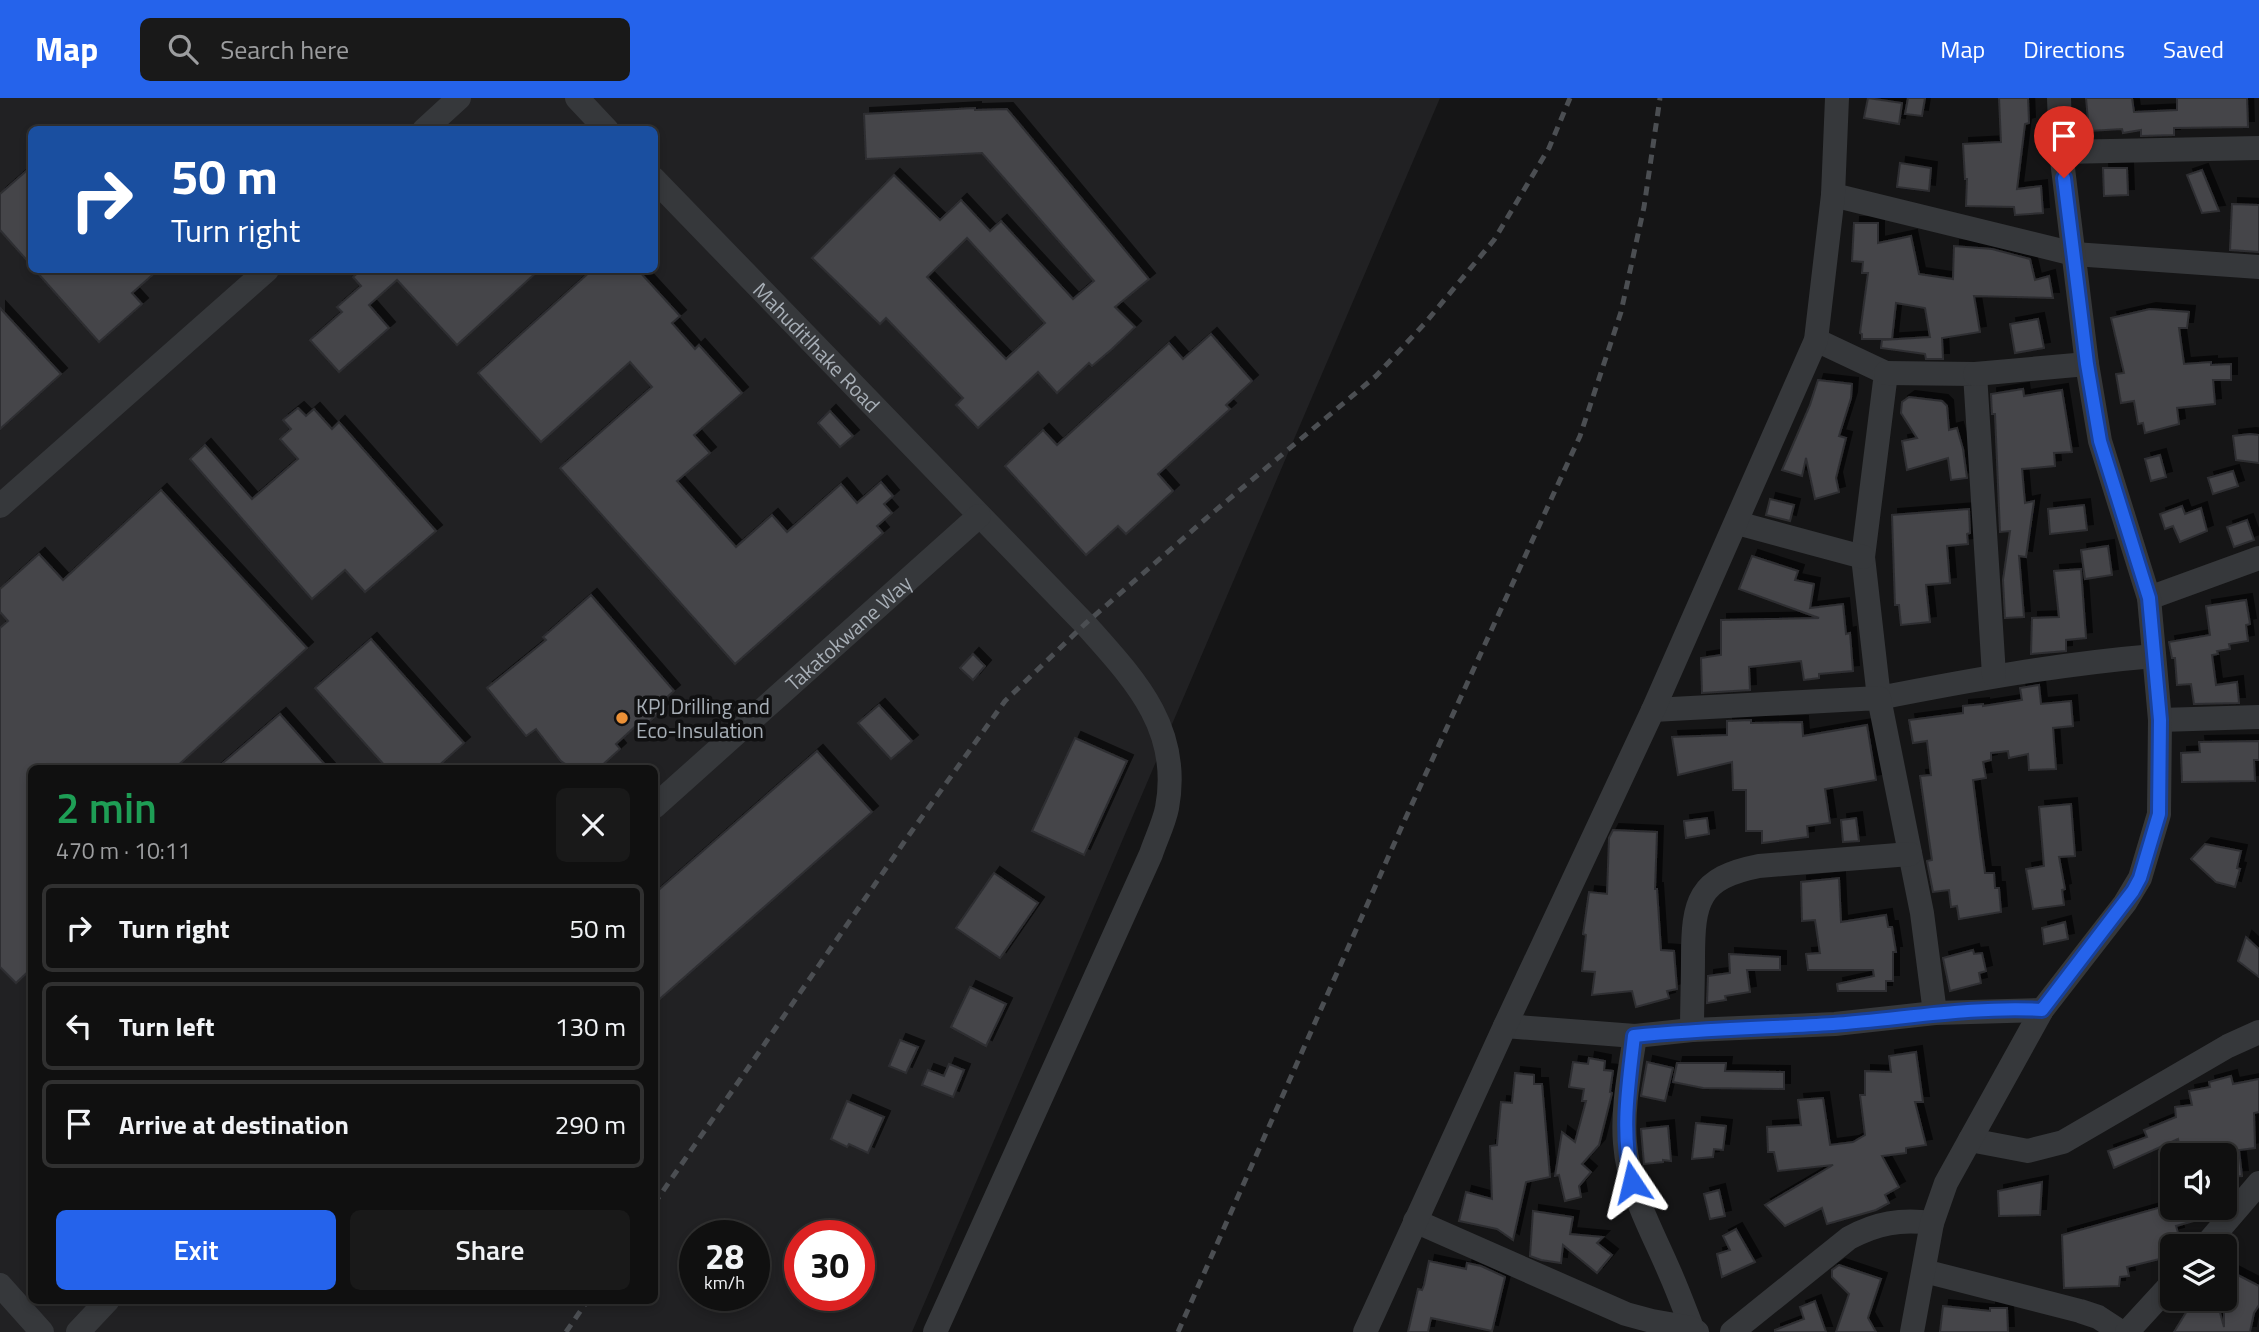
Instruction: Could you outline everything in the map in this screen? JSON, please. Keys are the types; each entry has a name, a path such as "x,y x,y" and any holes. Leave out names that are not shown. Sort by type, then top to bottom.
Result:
{"street":[{"path":"428,126 459,98"},
{"path":"577,98 603,126"},
{"path":"1365,1332 1653,710 1816,340 1833,195 1838,98"},
{"path":"1912,1332 1932,1223 1946,1183 2042,1010 2125,903 2140,878 2159,814 2160,720 2149,598 2100,441 2087,364 2061,152 2059,98"},
{"path":"2061,152 2259,148"},
{"name":"Mahuditlhake Road","path":"658,183 1085,624 1145,694 1161,729 1170,769 1167,809 1151,854 935,1332"},
{"path":"1833,195 2074,254 2259,267"},
{"path":"0,506 264,273"},
{"path":"1816,340 1886,373 1975,374 2087,364"},
{"path":"1886,373 1863,557 1879,698 1922,914 1935,1013"},
{"path":"1975,374 1994,675"},
{"name":"Takatokwane Way","path":"658,803 979,516"},
{"path":"1737,523 1863,557"},
{"path":"2149,598 2259,558"},
{"path":"1653,710 1879,698 1994,675 2083,662 2154,656"},
{"path":"2160,720 2259,717"},
{"path":"1692,1030 1693,923 1697,904 1713,884 1737,870 1759,866 1910,854"},
{"path":"1505,1026 1634,1036 1692,1030 1835,1024 1935,1013 2042,1010"},
{"path":"1970,1140 2028,1152 2063,1142 2228,1046 2259,1032"},
{"path":"1634,1036 1625,1116 1626,1149 1632,1182 1639,1208 1694,1330"},
{"path":"2215,1234 2259,1183"},
{"path":"1415,1220 1626,1314 1694,1330"},
{"path":"1732,1332 1849,1238 1886,1223 1909,1220 1932,1223"},
{"path":"1924,1271 2080,1311 2098,1317 2121,1332"},
{"path":"0,1285 42,1332"},
{"path":"2127,1332 2160,1296"},
{"path":"78,1332 104,1304"}],"shaded area":[{"path":"0,98 1440,98 912,1332 0,1332"}],"building":[{"path":"1868,98 1902,103 1899,124 1864,118"},
{"path":"1908,98 1925,98 1922,116 1905,114"},
{"path":"1999,98 2028,98 2029,123 2025,124 2017,189 2041,186 2043,213 2015,215 2014,207 1966,206 1967,179 1963,144 2001,142"},
{"path":"2086,98 2132,98 2134,112 2177,110 2177,98 2247,98 2248,127 2174,128 2174,135 2141,136 2141,130 2123,133 2122,129 2089,131"},
{"path":"975,108 1007,109 1149,279 1115,307 1135,327 1092,366 1089,363 1057,393 1038,372 978,428 956,405 963,398 886,318 880,324 812,258 894,175 940,220 961,200 990,231 1001,221 1073,299 1094,281 982,153 866,159 864,114","holes":["967,238 1045,323 1006,359 927,277"]},
{"path":"1900,163 1931,168 1929,191 1897,187"},
{"path":"2103,168 2127,168 2128,195 2104,196"},
{"path":"28,170 28,262 0,230 0,194"},
{"path":"2202,170 2219,211 2202,213 2187,175"},
{"path":"2232,204 2259,205 2259,252 2230,250"},
{"path":"1854,223 1878,223 1878,243 1911,236 1919,274 1953,279 1954,246 1992,249 2030,259 2035,280 2049,276 2053,298 1974,296 1980,332 1942,338 1943,359 1926,359 1925,354 1881,348 1882,340 1930,337 1925,308 1896,303 1892,339 1862,339 1860,333 1868,273 1862,273 1863,262 1852,261"},
{"path":"38,273 155,273 132,293 142,304 99,342"},
{"path":"358,273 536,273 457,345 397,280 369,305 389,328 339,372 310,340 342,312 337,307 361,286 353,277"},
{"path":"589,273 641,273 680,316 672,323 695,349 699,345 742,393 694,435 710,453 677,481 736,547 772,515 787,532 841,484 857,503 881,482 893,496 884,504 892,513 877,526 883,533 735,664 560,468 652,387 630,362 541,442 478,373"},
{"path":"0,308 61,374 0,429"},
{"path":"2150,309 2189,312 2187,328 2179,328 2184,364 2231,364 2231,380 2213,380 2215,404 2177,408 2179,424 2145,433 2143,423 2138,424 2134,401 2121,403 2116,374 2124,373 2111,318"},
{"path":"2038,319 2044,348 2015,353 2010,324"},
{"path":"1211,334 1252,381 1226,405 1230,409 1158,474 1173,491 1126,534 1118,526 1086,555 1005,466 1043,430 1057,445 1169,343 1183,359"},
{"path":"1818,380 1852,384 1851,398 1839,436 1846,438 1836,478 1839,492 1815,499 1806,458 1802,476 1782,470"},
{"path":"2023,389 2024,396 2062,390 2072,452 2054,453 2055,466 2022,469 2025,503 2034,501 2026,557 2019,556 2024,617 2005,618 2003,580 2010,531 2000,532 1995,414 1992,414 1991,394"},
{"path":"1909,397 1942,401 1947,406 1949,430 1957,428 1967,478 1951,480 1948,458 1907,470 1902,441 1917,438 1901,413 1902,402"},
{"path":"298,408 306,416 314,409 332,429 339,422 436,531 365,592 345,570 312,599 190,459 205,445 252,499 298,459 280,439 291,429 283,420"},
{"path":"830,411 853,436 840,447 818,423"},
{"path":"2259,435 2259,463 2236,460 2233,436"},
{"path":"2160,455 2166,477 2151,481 2145,459"},
{"path":"2233,471 2238,486 2213,494 2208,478"},
{"path":"161,490 307,648 178,765 28,765 28,972 16,983 0,967 0,628 8,621 0,612 0,589 39,554 63,580"},
{"path":"1770,499 1794,505 1790,521 1766,515"},
{"path":"2084,505 2087,530 2050,534 2048,509"},
{"path":"2182,506 2185,514 2201,508 2207,531 2180,542 2173,526 2165,529 2160,514"},
{"path":"1969,509 1968,544 1947,546 1950,583 1926,585 1930,622 1901,625 1899,605 1895,605 1892,515"},
{"path":"2247,520 2254,540 2234,547 2227,527"},
{"path":"2108,546 2112,575 2085,579 2081,550"},
{"path":"1752,556 1798,571 1795,580 1814,584 1810,608 1843,604 1846,634 1850,633 1853,671 1819,674 1819,678 1804,680 1801,661 1749,667 1750,690 1702,693 1701,658 1721,655 1721,620 1819,618 1739,589"},
{"path":"2081,569 2086,638 2066,640 2066,651 2031,654 2032,618 2059,617 2054,571"},
{"path":"591,595 674,691 659,704 663,709 643,727 639,723 616,744 620,749 602,765 567,765 536,729 526,736 487,688 546,640 543,637"},
{"path":"2246,600 2250,624 2246,625 2248,641 2229,644 2230,649 2217,651 2218,654 2212,655 2216,685 2237,682 2239,703 2194,704 2191,684 2177,685 2175,658 2172,658 2169,642 2210,635 2206,606"},
{"path":"371,639 464,743 439,765 384,765 315,688"},
{"path":"973,654 985,666 973,680 960,668"},
{"path":"2039,685 2041,704 2071,701 2073,726 2053,728 2056,769 2029,770 2028,754 2009,758 2008,751 1991,753 1991,760 1983,762 1986,778 1973,780 1985,873 1994,873 1995,888 1999,888 2001,912 1959,919 1957,906 1951,907 1949,890 1933,892 1927,861 1932,860 1920,776 1931,775 1927,741 1913,743 1909,720 1963,713 1963,706 2022,700 2020,688"},
{"path":"879,705 912,741 891,759 858,723"},
{"path":"280,714 325,765 220,765"},
{"path":"1751,720 1751,723 1802,722 1803,736 1867,725 1876,780 1825,789 1830,823 1807,826 1808,837 1762,843 1762,831 1746,831 1746,790 1733,790 1732,762 1678,775 1672,737 1727,735 1727,721"},
{"path":"1075,738 1127,761 1084,855 1032,831"},
{"path":"2259,741 2259,760 2254,760 2255,781 2182,782 2181,753 2200,752 2199,742"},
{"path":"817,751 872,812 658,1000 658,890"},
{"path":"2071,804 2075,856 2059,857 2065,889 2062,890 2064,905 2033,909 2026,869 2044,866 2039,807"},
{"path":"1707,818 1709,834 1686,838 1684,821"},
{"path":"1856,818 1859,841 1843,842 1841,820"},
{"path":"1613,830 1657,832 1655,889 1661,950 1674,951 1677,989 1667,991 1669,998 1636,1007 1632,991 1592,995 1595,972 1582,971 1586,935 1583,934 1589,892 1607,894 1609,838"},
{"path":"2205,844 2241,851 2235,887 2216,882 2191,859"},
{"path":"994,873 1038,903 1000,958 956,928"},
{"path":"1839,878 1841,922 1886,915 1888,927 1892,927 1896,952 1893,952 1893,981 1886,981 1886,991 1838,991 1837,984 1874,976 1873,970 1808,970 1806,954 1820,953 1815,920 1802,921 1801,882"},
{"path":"2065,922 2068,939 2044,944 2042,928"},
{"path":"2246,937 2259,949 2259,977 2238,961"},
{"path":"1973,950 1974,954 1982,953 1986,971 1979,973 1981,983 1950,991 1943,958"},
{"path":"1729,954 1780,957 1780,970 1747,970 1750,992 1725,996 1726,1000 1707,1003 1708,976 1730,973"},
{"path":"970,987 1006,1004 986,1046 951,1027"},
{"path":"900,1040 918,1047 906,1073 889,1066"},
{"path":"1916,1052 1923,1102 1915,1102 1926,1145 1906,1148 1906,1153 1882,1156 1899,1187 1885,1195 1889,1203 1876,1210 1827,1224 1822,1208 1785,1226 1765,1205 1833,1165 1778,1171 1774,1152 1768,1152 1767,1127 1801,1125 1798,1100 1823,1098 1830,1145 1853,1142 1865,1135 1860,1095 1865,1095 1865,1071 1891,1072 1889,1056"},
{"path":"1589,1058 1605,1061 1604,1070 1613,1071 1612,1093 1599,1145 1582,1164 1591,1172 1579,1186 1581,1197 1565,1201 1559,1175 1555,1176 1562,1132 1575,1142 1586,1101 1582,1101 1584,1089 1569,1087 1573,1062 1588,1064"},
{"path":"1647,1062 1673,1068 1665,1101 1641,1096"},
{"path":"1677,1063 1726,1063 1725,1071 1784,1072 1784,1089 1703,1088 1673,1082"},
{"path":"949,1064 964,1070 953,1097 922,1085 928,1070 944,1076"},
{"path":"1515,1073 1534,1075 1534,1084 1542,1084 1550,1177 1526,1182 1513,1240 1497,1229 1459,1221 1466,1192 1492,1199 1490,1146 1497,1145 1501,1102 1512,1103"},
{"path":"2231,1076 2233,1084 2259,1079 2259,1112 2254,1113 2255,1148 2239,1150 2242,1176 2237,1176 2237,1143 2179,1143 2178,1139 2160,1143 2160,1147 2114,1168 2108,1151 2147,1137 2144,1130 2176,1117 2175,1107 2192,1105 2189,1091 2210,1087 2209,1082"},
{"path":"847,1101 884,1117 868,1153 831,1139"},
{"path":"1696,1123 1726,1126 1723,1150 1714,1149 1713,1157 1692,1159"},
{"path":"1668,1126 1671,1161 1644,1164 1641,1129"},
{"path":"2042,1182 2040,1215 1999,1216 1998,1191"},
{"path":"1719,1190 1725,1216 1710,1219 1704,1194"},
{"path":"2160,1207 2160,1220 2197,1220 2176,1226 2178,1233 2160,1234 2160,1259 2127,1267 2129,1276 2120,1277 2119,1286 2064,1288 2062,1235"},
{"path":"1533,1211 1573,1217 1570,1234 1603,1237 1597,1243 1612,1255 1597,1273 1563,1245 1561,1263 1530,1256"},
{"path":"1736,1229 1755,1262 1722,1277 1717,1254 1730,1250 1723,1236"},
{"path":"1429,1261 1466,1269 1467,1263 1505,1277 1492,1331 1431,1318 1428,1332 1408,1332 1418,1289 1422,1290 1424,1285"},
{"path":"1839,1265 1881,1279 1868,1318 1876,1332 1836,1332 1849,1294 1832,1277 1832,1270"},
{"path":"2237,1275 2259,1286 2259,1305 2254,1313 2250,1332 2174,1332 2187,1311 2220,1311 2224,1327 2224,1311 2237,1311"},
{"path":"1815,1301 1826,1332 1775,1332 1804,1319 1800,1307"},
{"path":"1943,1306 1990,1311 1990,1308 2007,1308 2008,1332 1940,1332"}],"railway":[{"path":"658,1198 1005,701 1085,624 1376,376 1426,322 1494,240 1549,148 1570,98"},
{"path":"1178,1332 1402,826 1580,436 1621,312 1644,207 1660,98"},
{"path":"566,1332 585,1304"}],"place":[{"name":"KPJ Drilling and Eco-Insulation","path":"622,718"}],"route":[{"path":"1632,1182 1625,1140 1625,1116 1634,1036 1692,1030 1835,1024 1935,1013 2042,1010 2125,903 2140,878 2159,814 2160,720 2149,598 2100,441 2087,364 2064,178"}]}
